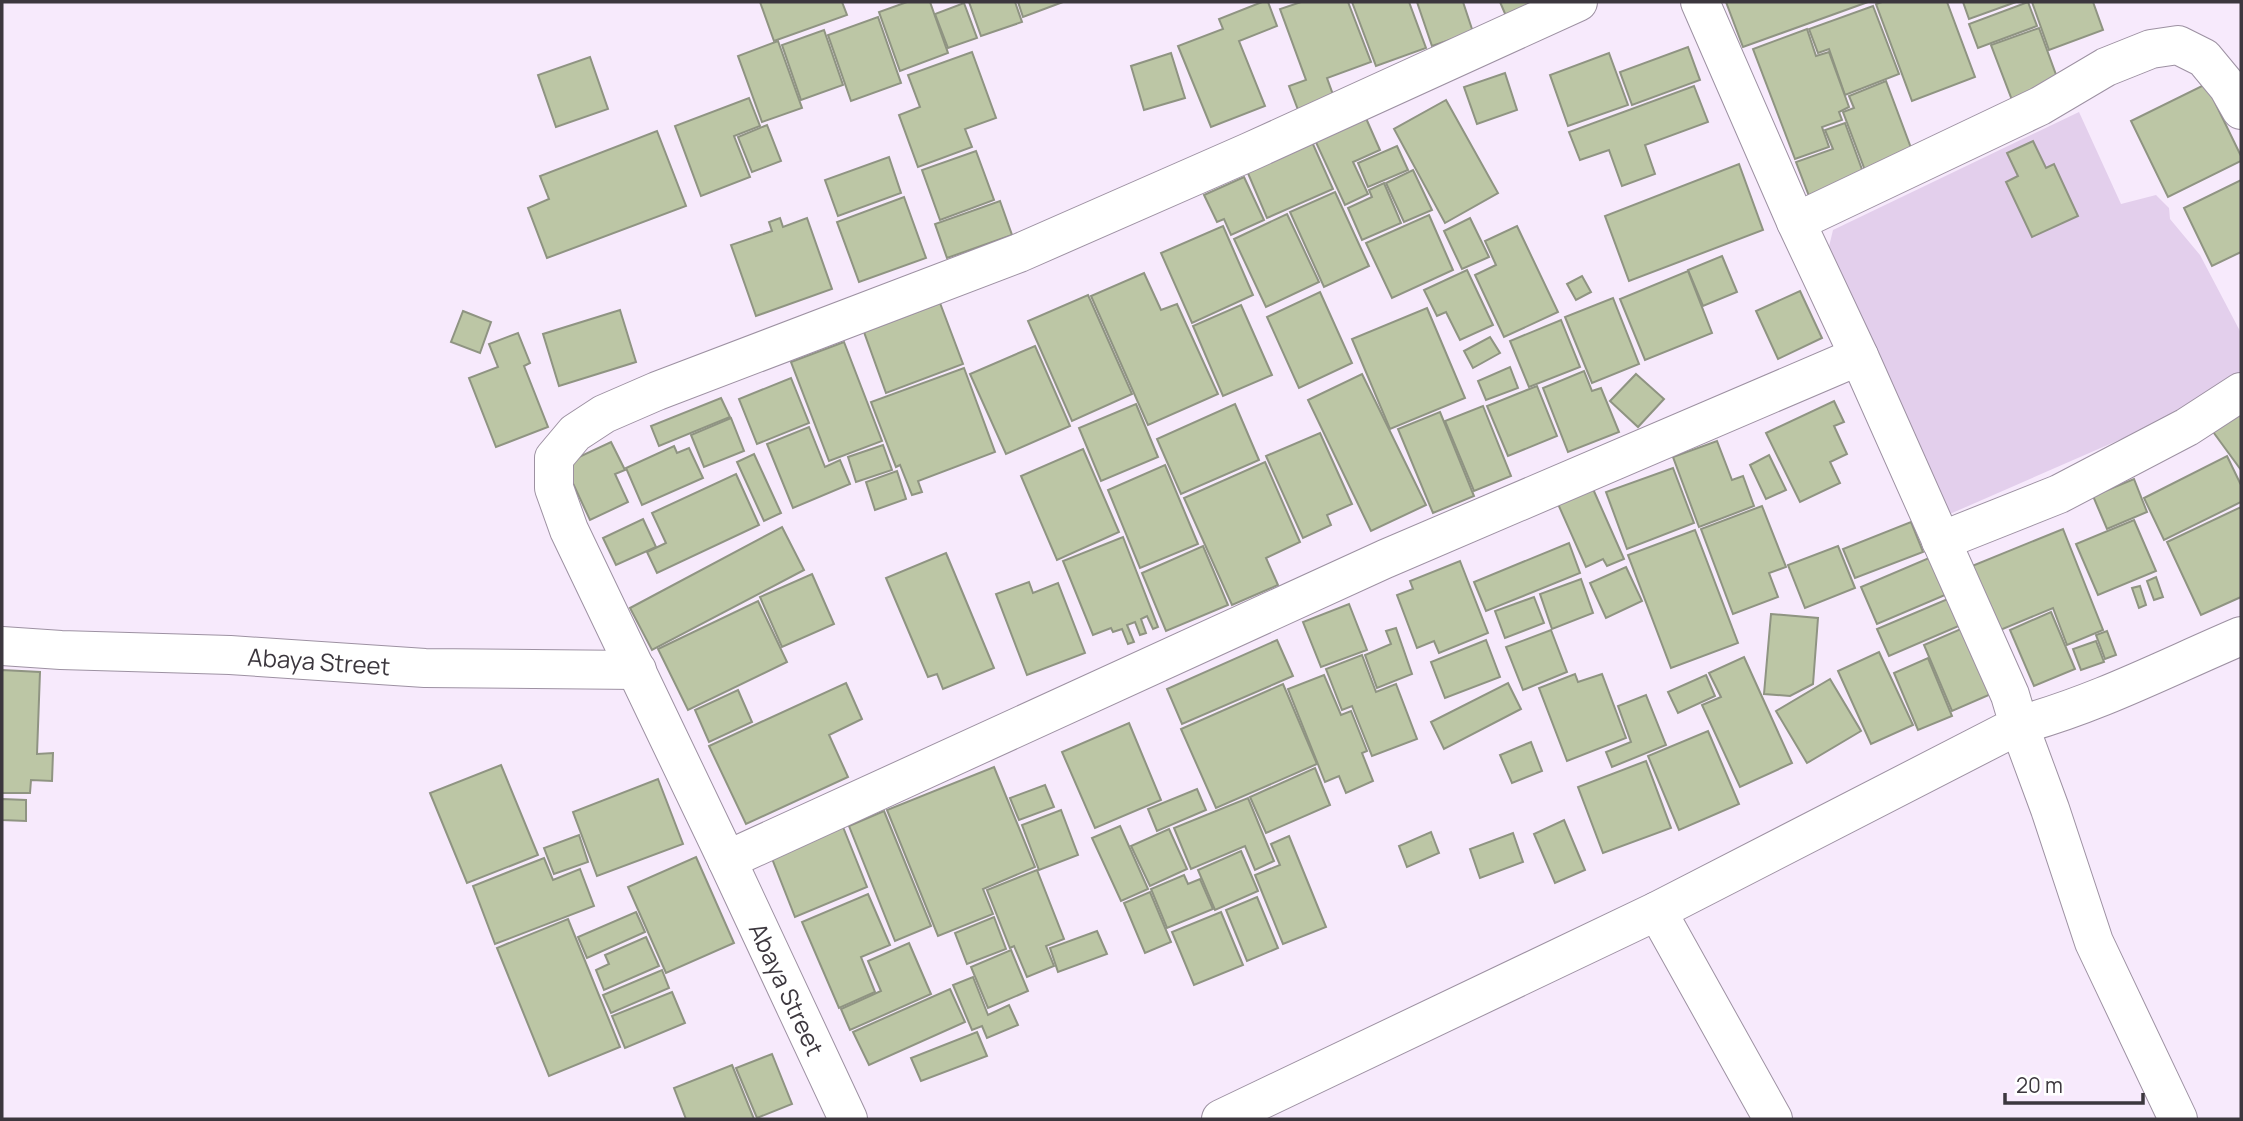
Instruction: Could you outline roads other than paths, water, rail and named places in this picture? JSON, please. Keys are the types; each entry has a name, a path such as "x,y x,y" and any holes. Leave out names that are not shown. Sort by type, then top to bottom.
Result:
{"street":[{"name":"Abaya Street","path":"848,1119 569,530 554,488 554,458 575,433 604,414 657,391 1019,253 1578,2"},
{"path":"1700,2 1796,222 1859,356 2010,695 2094,942 2178,1119"},
{"path":"1796,222 2040,106 2106,67 2151,49 2178,45 2204,58 2228,87 2241,110"},
{"path":"727,860 1384,559 1859,356"},
{"path":"1941,541 2059,494 2187,427 2241,392"},
{"path":"1221,1119 1657,911 2019,725 2063,713 2241,636"},
{"name":"Abaya Street","path":"2,646 230,655 425,668 637,670"},
{"path":"1657,911 1773,1119"}]}
